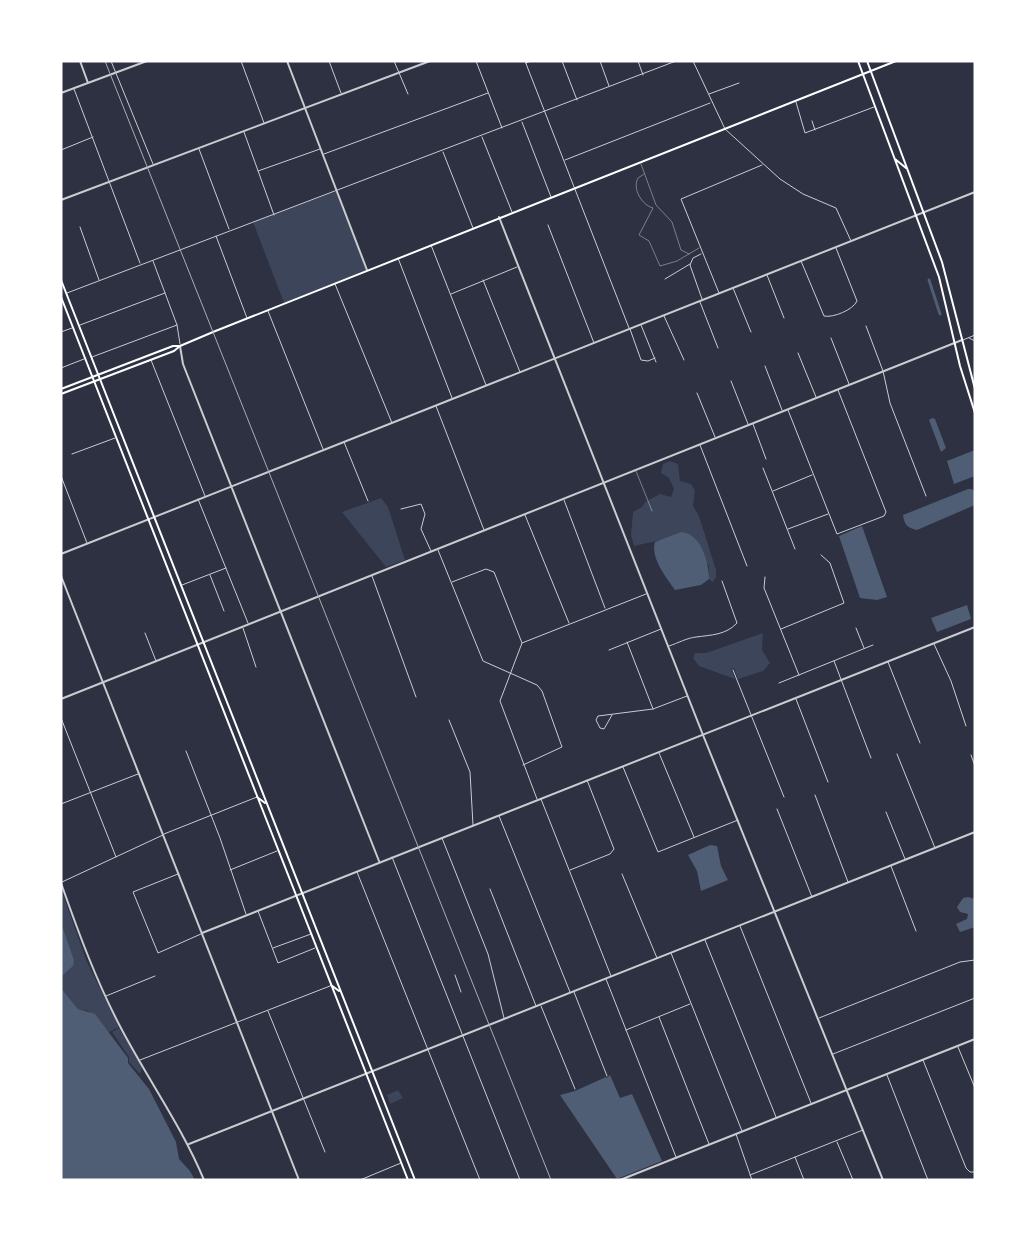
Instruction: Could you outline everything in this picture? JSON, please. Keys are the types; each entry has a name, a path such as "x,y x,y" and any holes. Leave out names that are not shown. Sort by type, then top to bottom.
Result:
{"main road":[{"path":"858,61 941,284 954,344 975,413"},
{"path":"867,61 948,279 975,389"},
{"path":"61,394 176,350 180,346 247,318 431,244 896,61"},
{"path":"893,157 906,168"},
{"path":"61,280 415,1180"},
{"path":"61,297 408,1180"},
{"path":"61,389 173,346 180,346"},
{"path":"254,789 262,794"},
{"path":"257,797 266,804"},
{"path":"331,985 341,992"},
{"path":"398,1155 407,1160"},
{"path":"401,1163 411,1170"}],"street":[{"path":"80,61 88,83"},
{"path":"111,61 154,165"},
{"path":"61,93 147,61"},
{"path":"241,61 264,123"},
{"path":"287,61 367,270"},
{"path":"328,61 341,94"},
{"path":"394,61 408,94"},
{"path":"61,200 430,61"},
{"path":"476,61 502,128"},
{"path":"531,61 525,62 641,360 648,361 655,358"},
{"path":"562,61 577,100"},
{"path":"600,61 610,87"},
{"path":"638,61 643,75"},
{"path":"66,293 229,230 442,152 676,61"},
{"path":"693,61 725,129 763,165 803,194 836,208 851,241"},
{"path":"708,94 739,83"},
{"path":"74,88 141,264"},
{"path":"323,154 488,93"},
{"path":"795,100 805,133 874,107"},
{"path":"564,160 712,102"},
{"path":"522,121 551,197"},
{"path":"812,122 815,130"},
{"path":"243,131 274,214"},
{"path":"482,136 512,212"},
{"path":"61,150 92,137"},
{"path":"199,148 229,230"},
{"path":"257,171 321,149"},
{"path":"442,152 473,228"},
{"path":"718,293 680,199 763,165"},
{"path":"61,554 154,518 198,498 975,192"},
{"path":"499,217 703,735 883,1180"},
{"path":"548,225 594,343"},
{"path":"80,227 99,280"},
{"path":"216,235 247,318"},
{"path":"431,244 486,385"},
{"path":"801,261 824,316 827,318 852,308 857,301 836,248"},
{"path":"665,279 690,264 693,258 702,254"},
{"path":"398,258 452,398"},
{"path":"153,260 177,325 183,364 379,862"},
{"path":"690,264 718,348"},
{"path":"450,294 518,266"},
{"path":"767,274 784,318"},
{"path":"484,280 520,372"},
{"path":"335,283 392,423"},
{"path":"733,287 751,332"},
{"path":"79,325 165,293"},
{"path":"268,310 323,450"},
{"path":"664,315 684,360"},
{"path":"91,357 177,325"},
{"path":"641,325 656,362"},
{"path":"866,326 883,371 890,403 926,496"},
{"path":"61,332 73,328"},
{"path":"61,699 975,335"},
{"path":"831,338 850,385"},
{"path":"968,338 975,341"},
{"path":"798,353 816,398"},
{"path":"61,368 85,359"},
{"path":"151,360 205,496"},
{"path":"765,366 782,411"},
{"path":"731,381 749,425"},
{"path":"787,409 837,534 884,516 886,512 838,389"},
{"path":"697,393 715,438"},
{"path":"436,405 485,531"},
{"path":"752,423 766,459"},
{"path":"72,454 116,437"},
{"path":"344,442 368,501"},
{"path":"699,444 747,566"},
{"path":"763,468 795,548"},
{"path":"772,491 812,474"},
{"path":"61,476 87,543"},
{"path":"198,498 249,625"},
{"path":"563,499 605,609"},
{"path":"401,509 421,504 424,514 421,528 431,552"},
{"path":"787,530 828,514"},
{"path":"525,515 569,624"},
{"path":"438,549 480,657 487,664 537,685 542,691 562,747 523,765"},
{"path":"781,629 844,603 830,563 821,555"},
{"path":"181,586 226,568"},
{"path":"451,583 486,569 494,572 522,644 500,701 537,800"},
{"path":"210,574 224,611"},
{"path":"372,575 416,697"},
{"path":"61,576 299,1180"},
{"path":"765,576 764,588 799,674"},
{"path":"669,646 695,637 711,637 732,629 737,623 722,581"},
{"path":"522,644 605,609 648,594"},
{"path":"178,874 134,892 158,953 202,933 441,837 499,816 540,798 975,627"},
{"path":"242,628 256,667"},
{"path":"609,650 662,628"},
{"path":"856,628 864,649"},
{"path":"145,633 156,662"},
{"path":"626,642 653,709"},
{"path":"934,644 951,681 966,726"},
{"path":"779,682 872,645"},
{"path":"834,661 871,758"},
{"path":"888,661 920,743"},
{"path":"733,670 784,797"},
{"path":"612,715 604,730 600,728 596,720 598,716 653,709 688,696"},
{"path":"795,698 828,782"},
{"path":"61,718 116,857"},
{"path":"449,720 470,772 473,826"},
{"path":"186,751 246,915"},
{"path":"659,752 694,838"},
{"path":"897,754 935,848"},
{"path":"970,755 975,766"},
{"path":"623,766 658,852 738,820"},
{"path":"61,804 139,774"},
{"path":"569,870 613,851 614,846 587,780"},
{"path":"815,795 848,882"},
{"path":"204,1180 189,1144 140,1060 91,967 61,883 163,835 257,797"},
{"path":"540,798 611,976"},
{"path":"777,809 812,897"},
{"path":"886,812 905,860"},
{"path":"499,816 608,1076"},
{"path":"189,1144 975,832"},
{"path":"441,837 488,954 504,1020"},
{"path":"229,871 278,851"},
{"path":"392,857 520,1180"},
{"path":"891,865 916,931"},
{"path":"356,871 480,1180"},
{"path":"622,874 657,958"},
{"path":"490,890 537,1006"},
{"path":"258,911 278,963 316,947"},
{"path":"740,925 812,1104"},
{"path":"272,948 311,934"},
{"path":"705,939 776,1118"},
{"path":"671,953 742,1131"},
{"path":"818,1018 960,962 975,960"},
{"path":"455,975 461,992"},
{"path":"106,996 155,976"},
{"path":"606,978 676,1157"},
{"path":"140,1060 331,985"},
{"path":"833,1054 975,998"},
{"path":"626,1030 690,1004"},
{"path":"541,1005 575,1089"},
{"path":"268,1010 325,1152"},
{"path":"659,1017 709,1144"},
{"path":"620,1180 975,1039"},
{"path":"957,1046 975,1088"},
{"path":"923,1059 966,1168 975,1172"},
{"path":"886,1074 928,1180"},
{"path":"750,1174 863,1130"},
{"path":"735,1134 752,1180"},
{"path":"837,1141 853,1180"},
{"path":"795,1157 804,1180"},
{"path":"360,1180 401,1163"},
{"path":"370,1175 372,1180"}],"lane":[{"path":"641,162 656,205 672,222 681,250 690,254"},
{"path":"644,174 638,178 636,186 642,202 653,208 639,235 649,241 660,266 690,254 699,248"},
{"path":"636,469 652,511"}],"shaded area":[{"path":"337,191 367,270 284,303 253,222"},
{"path":"935,419 946,448 941,452 929,420"},
{"path":"975,450 975,476 954,484 947,461"},
{"path":"670,461 678,464 680,481 691,484 695,490 693,506 699,516 716,570 716,577 713,582 708,579 709,566 681,532 665,539 634,546 631,535 633,512 642,507 645,502 660,494 671,497 674,489 669,478 661,473 663,464"},
{"path":"972,489 975,492 975,505 917,530 905,524 903,515"},
{"path":"381,498 388,507 405,560 386,567 342,512"},
{"path":"862,526 887,597 877,600 860,598 839,536"},
{"path":"681,532 694,537 699,543 705,557 709,579 701,585 675,590 657,561 654,548 655,542"},
{"path":"967,605 971,619 937,632 931,618"},
{"path":"763,633 762,650 770,663 763,671 738,679 734,668 731,669 735,679 699,666 693,658 695,653 706,653"},
{"path":"710,845 717,846 721,866 728,880 701,891 697,871 688,855"},
{"path":"61,889 87,962 119,1027 109,1032 88,1011 78,1009 61,988 61,977 72,966 74,960 61,922"},
{"path":"963,898 975,899 975,927 960,932 956,924 967,919 968,914 960,912 957,907"},
{"path":"61,922 74,960 73,966 61,977"},
{"path":"61,988 78,1009 95,1014 128,1058 128,1063 149,1089 176,1142 179,1159 195,1180 61,1180"},
{"path":"119,1028 142,1068 140,1074 129,1062 129,1057 112,1032"},
{"path":"610,1075 620,1098 632,1094 662,1161 617,1179 560,1095 575,1091"},
{"path":"398,1090 403,1098 390,1104 387,1095"}],"waterway":[{"path":"929,280 940,314"}],"railway":[{"path":"105,61 551,1180"}]}
